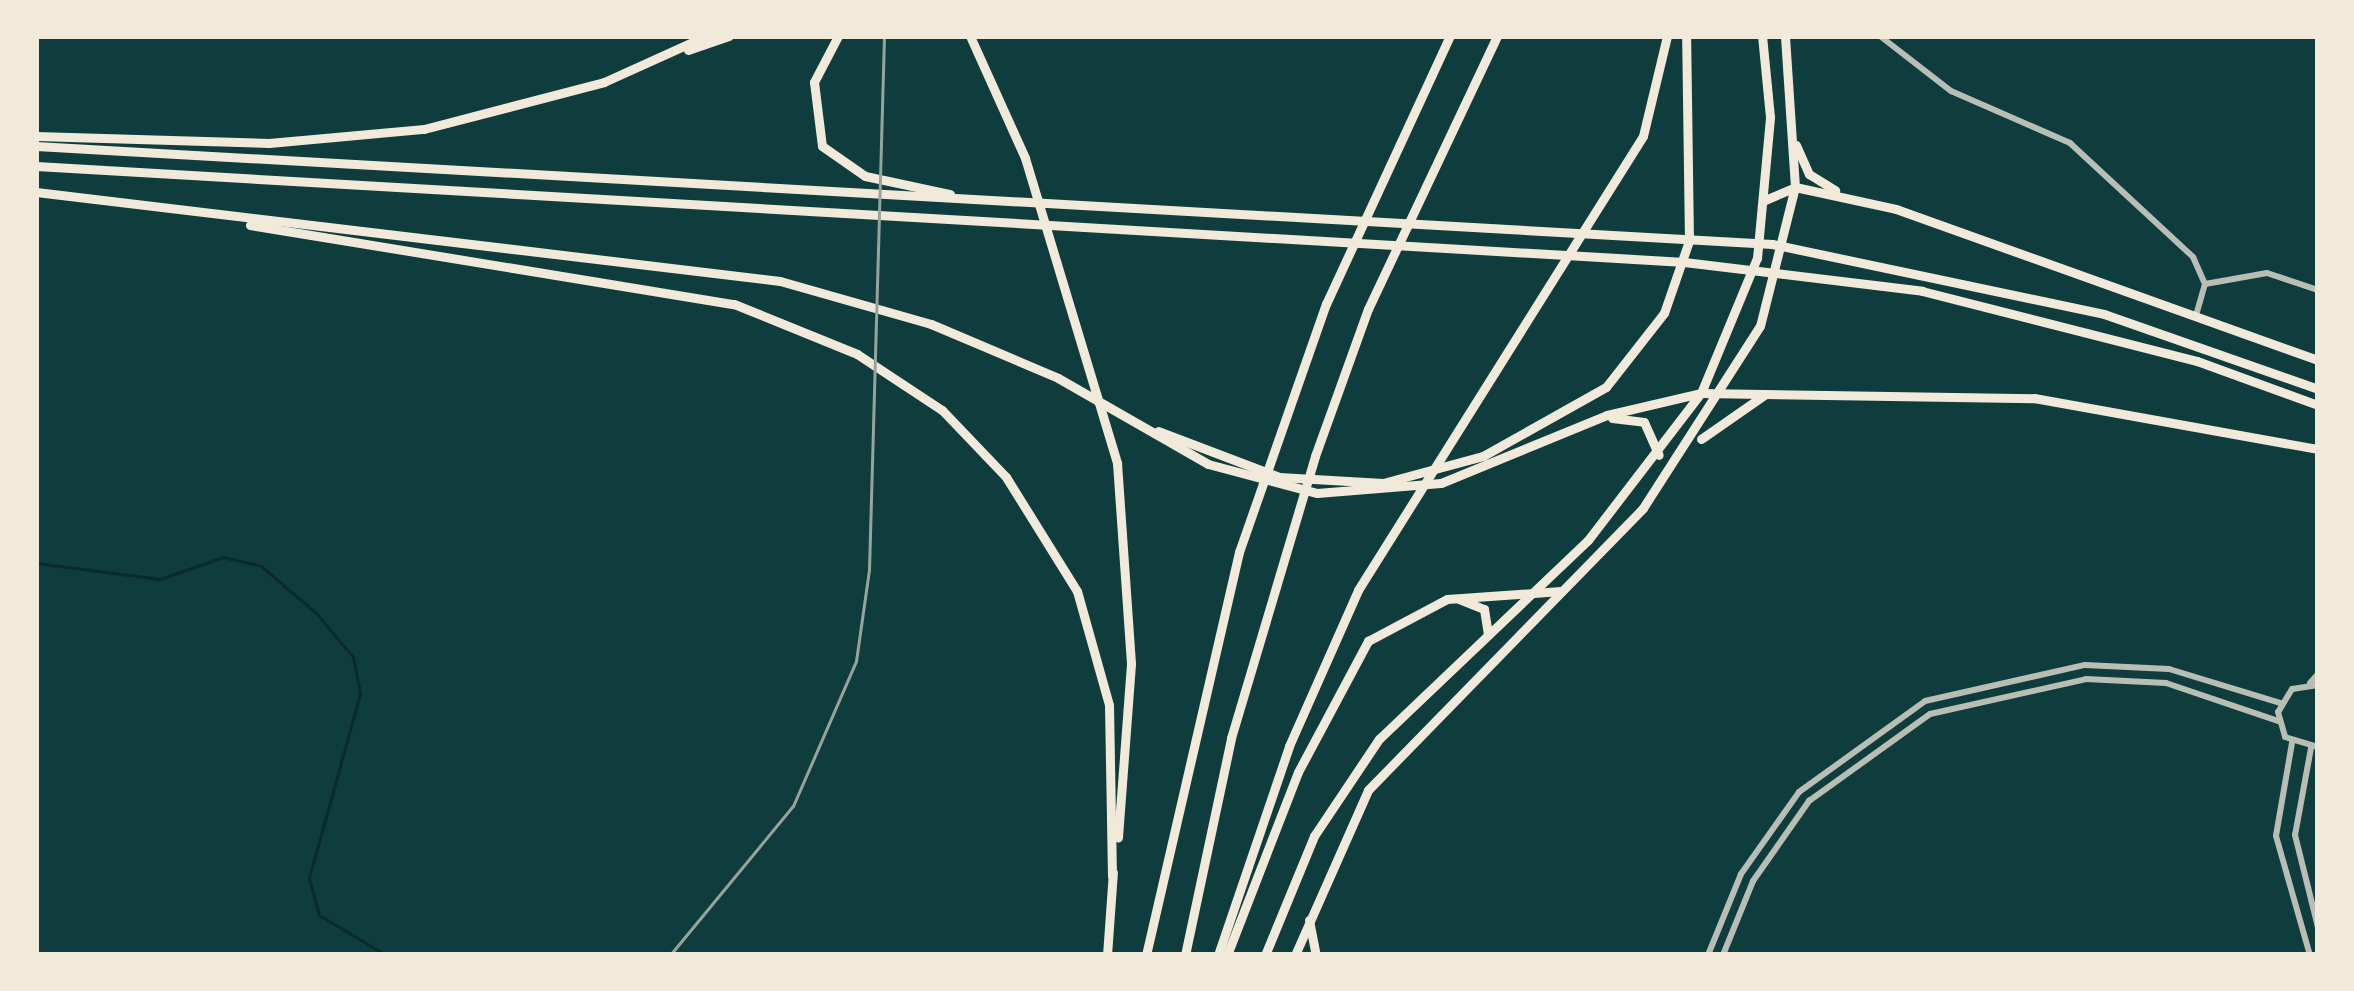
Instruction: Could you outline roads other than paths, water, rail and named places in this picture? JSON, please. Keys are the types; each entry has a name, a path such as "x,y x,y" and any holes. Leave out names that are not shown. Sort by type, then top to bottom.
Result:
{"main road":[{"path":"643,65 706,36"},
{"path":"36,136 269,143 403,132 729,36"},
{"path":"838,36 814,82 816,129 837,161 865,176 939,196"},
{"path":"970,36 1024,158 1117,463 1131,664 1107,955"},
{"path":"1146,955 1239,552 1326,304 1450,36"},
{"path":"1185,955 1231,738 1315,456 1368,309 1497,36"},
{"path":"1222,955 1288,746 1358,590 1643,136 1667,36"},
{"path":"1120,415 1234,464 1317,484 1434,475 1495,451 1606,387 1664,313 1692,218 1686,36"},
{"path":"1265,955 1351,776 1533,594 1659,455 1701,393 1748,285 1766,200 1762,36"},
{"path":"1677,466 1726,391 1776,286 1795,187 1796,145 1785,36"},
{"path":"1796,145 1809,174 1845,195"},
{"path":"36,146 866,195 1653,232 1851,257 2104,314 2318,388"},
{"path":"36,166 863,221 1500,248 1847,282 2197,361 2318,405"},
{"path":"1766,200 1795,187 1845,195 2318,360"},
{"path":"36,192 622,256 863,302 939,327 1034,367 1232,473 1317,493 1406,490 1499,463 1584,425 1701,393 1726,391 2034,398 2318,449"},
{"path":"164,209 734,304 862,358 946,414 1018,492 1078,591 1114,741 1112,876"},
{"path":"1295,955 1308,913 1392,758 1561,591 1726,412 1778,393"},
{"path":"1584,425 1644,422 1659,455"},
{"path":"1222,955 1346,671 1392,622 1448,599 1561,591"},
{"path":"1448,599 1484,608 1488,635"},
{"path":"1308,913 1316,955"}],"street":[{"path":"1880,36 1951,91 2070,143 2193,257 2205,284 2196,316"},
{"path":"2205,284 2266,273 2318,290"},
{"path":"1708,955 1741,874 1798,792 1925,701 2085,665 2169,669 2280,703 2314,684 2318,674"},
{"path":"1723,955 1753,880 1809,801 1930,714 2086,679 2166,683 2278,721 2292,743 2276,836 2310,955"},
{"path":"2278,721 2280,703"},
{"path":"2292,743 2314,748 2295,835 2318,927"}],"waterway":[{"path":"36,563 160,579 223,557 261,566 316,613 353,657 360,694 309,878 319,915 386,955"}],"railway":[{"path":"670,955 793,806 856,661 869,570 884,36"}]}
